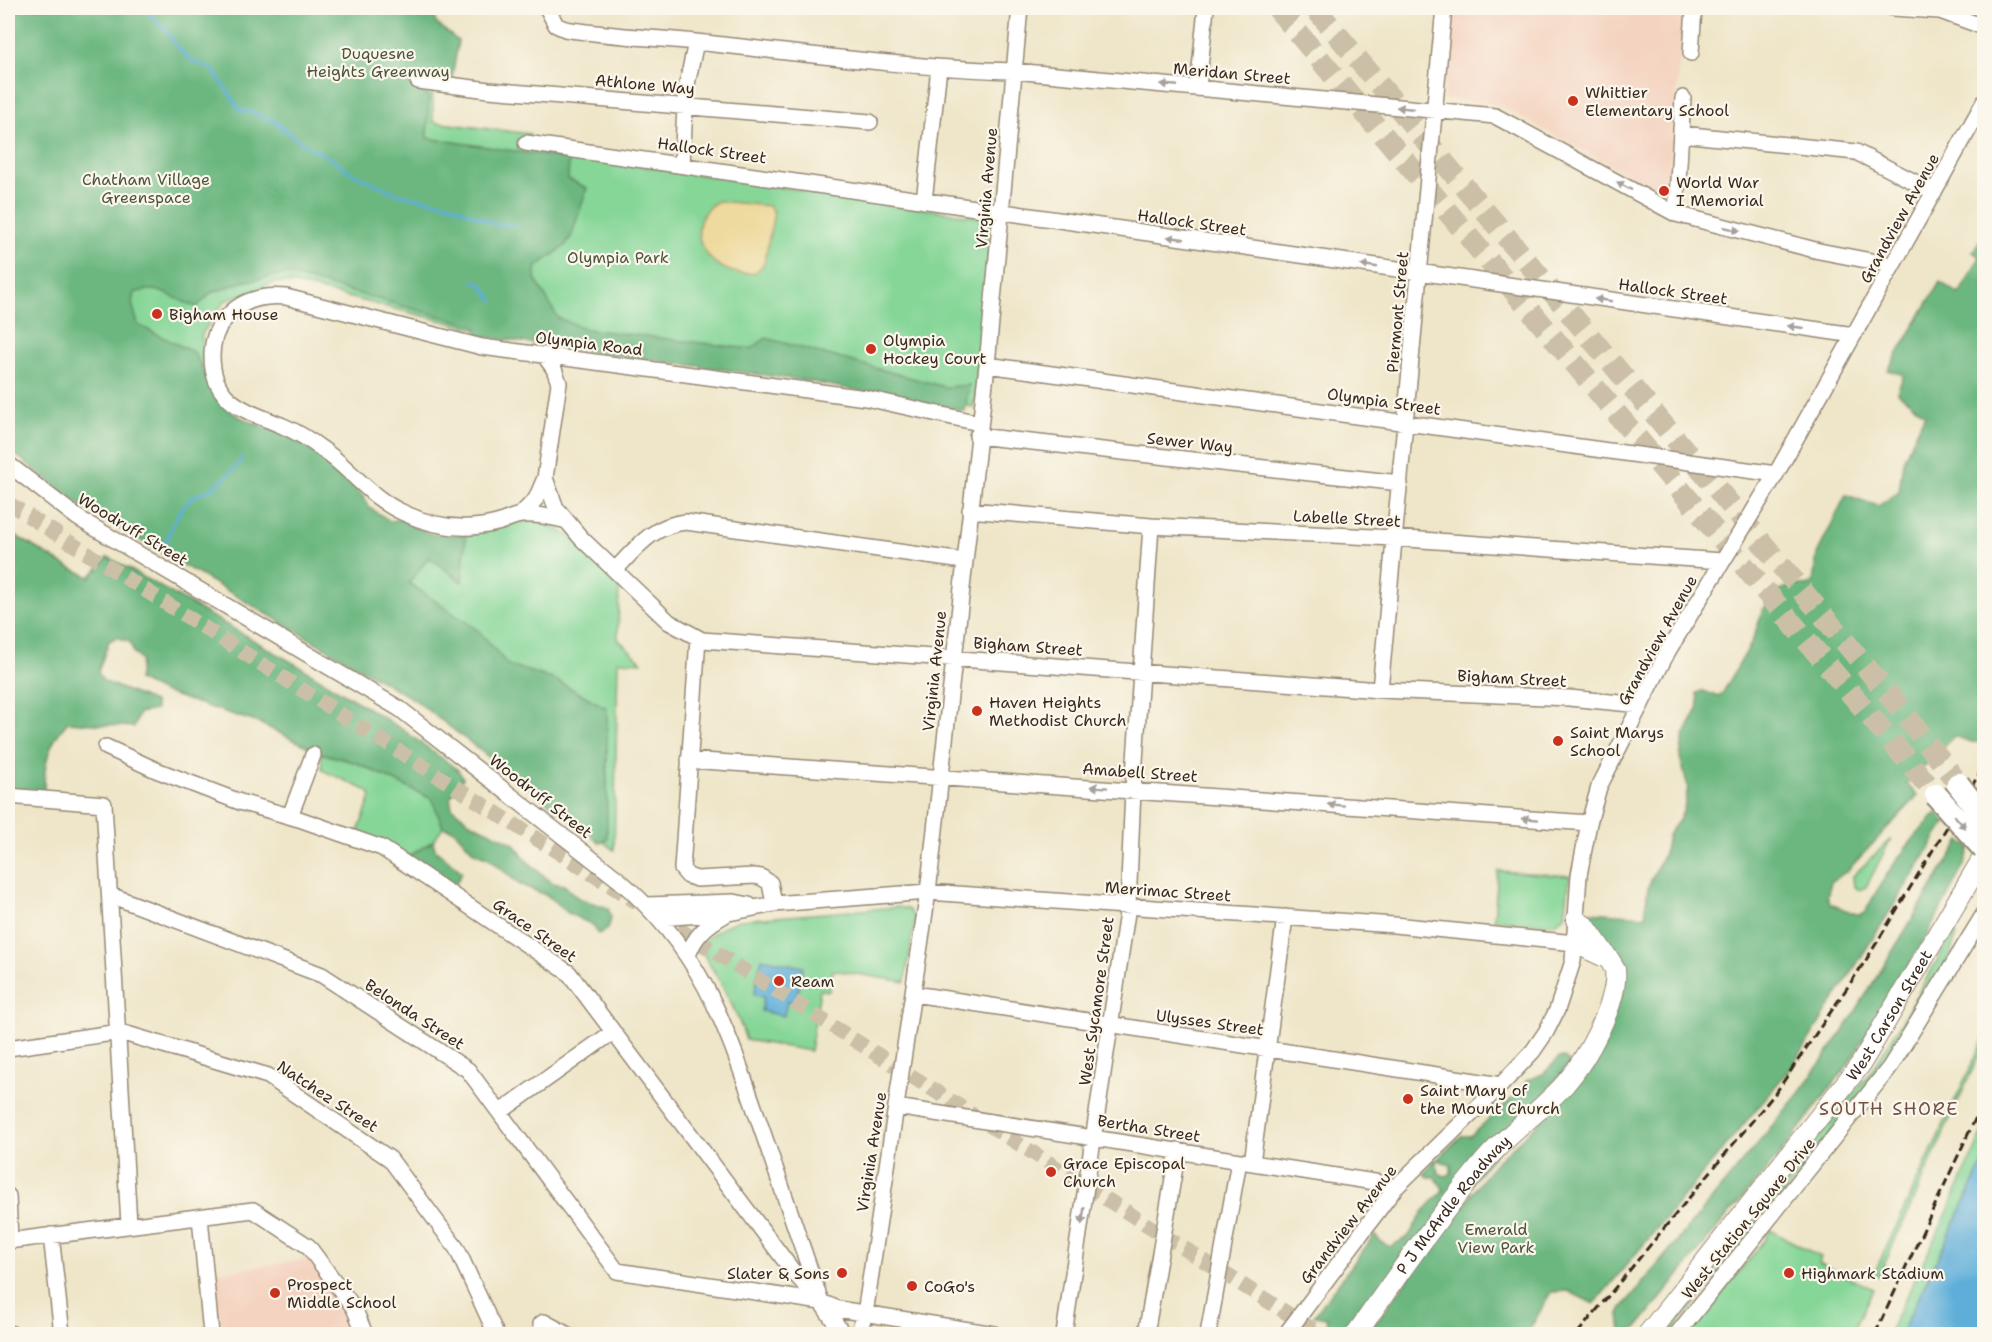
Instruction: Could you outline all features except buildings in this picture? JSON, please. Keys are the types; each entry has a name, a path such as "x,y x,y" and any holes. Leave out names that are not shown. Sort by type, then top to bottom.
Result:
{"highway":[{"path":"1958,784 1984,818"},
{"path":"1936,795 1984,849"}],"main road":[{"name":"West Carson Street","path":"1648,1335 1860,1065 1984,856"},
{"path":"1576,920 1592,934 1609,959"},
{"path":"1575,943 1609,959"},
{"name":"P J McArdle Roadway","path":"1356,1335 1426,1235 1485,1161 1566,1083 1591,1044 1609,1006 1616,975 1609,959"}],"street":[{"name":"Virginia Avenue","path":"858,1335 865,1314 928,892 963,561 987,364 1020,8"},
{"path":"1198,88 1206,8"},
{"name":"Piermont Street","path":"1380,690 1444,8"},
{"path":"1691,52 1694,8"},
{"path":"1893,8 1940,11 1984,27"},
{"name":"Meridan Street","path":"547,10 556,25 620,37 696,42 939,68 1014,71 1495,116 1676,214 1819,251 1892,265"},
{"path":"682,164 686,105 696,42"},
{"path":"924,201 939,68"},
{"name":"Athlone Way","path":"418,81 489,90 870,122"},
{"path":"1676,214 1683,98"},
{"name":"Grandview Avenue","path":"1286,1335 1395,1188 1501,1085 1533,1051 1550,1024 1566,986 1575,943 1580,875 1589,823 1599,787 1668,651 1776,474 1984,102"},
{"path":"1681,134 1856,152 1934,192"},
{"name":"Hallock Street","path":"526,143 1854,335"},
{"name":"Olympia Road","path":"520,515 477,526 438,525 418,520 383,502 307,439 230,401 213,370 212,349 219,326 238,307 264,297 276,296 303,300 482,347 866,398 978,430"},
{"path":"544,355 554,369 558,383"},
{"path":"558,383 568,370 584,360"},
{"name":"Olympia Street","path":"987,364 1776,474"},
{"name":"Bigham Street","path":"558,383 545,478 552,501 563,520 669,622 698,638 716,642 1380,690 1569,698 1641,705"},
{"name":"Sewer Way","path":"978,430 1400,483"},
{"name":"Woodruff Street","path":"8,464 78,518 400,710 606,870 647,905 688,956 726,1026 821,1302 843,1335"},
{"path":"520,515 536,499 545,478"},
{"name":"Labelle Street","path":"969,510 1151,526 1393,538 1722,561"},
{"path":"520,515 563,520"},
{"path":"615,570 651,532 667,525 686,522 963,561"},
{"name":"West Sycamore Street","path":"1064,1335 1128,906 1133,790 1151,526"},
{"path":"698,638 682,862 684,873 697,879 761,877 770,884 774,904"},
{"name":"Grace Street","path":"106,747 156,771 240,802 290,816 382,848 569,973 795,1274 821,1302"},
{"path":"290,816 313,755"},
{"name":"Amabell Street","path":"689,760 1589,823"},
{"path":"8,796 104,804 120,1032 129,1224"},
{"name":"Merrimac Street","path":"659,918 729,913 774,904 928,892 1284,917 1575,943"},
{"name":"Belonda Street","path":"110,895 322,975 468,1070 617,1270 821,1302"},
{"name":"Merrimac Street","path":"647,905 734,902 758,906"},
{"path":"688,956 691,946 707,925 729,913"},
{"name":"West Station Square Drive","path":"1677,1335 1890,1067 1984,914"},
{"path":"1208,1335 1268,1048 1284,917"},
{"name":"Ulysses Street","path":"914,994 1501,1085"},
{"name":"Natchez Street","path":"8,1048 120,1032 268,1076 390,1159 457,1249 496,1335"},
{"path":"501,1112 613,1032"},
{"name":"Bertha Street","path":"896,1107 1178,1150 1387,1184 1395,1188"},
{"path":"1146,1335 1178,1150"},
{"path":"8,1196 9,1240 253,1210 308,1246 354,1308 366,1335"},
{"path":"200,1217 211,1335"},
{"path":"51,1235 62,1335"},
{"path":"821,1302 838,1309 966,1333 993,1335"},
{"path":"542,1323 566,1335"},
{"path":"8,1333 12,1335"}],"shaded area":[{"name":"Whittier Elementary School","path":"1450,8 1685,8 1666,196 1497,104 1443,99"},
{"name":"Prospect Middle School","path":"309,1259 349,1313 358,1334 222,1334 214,1273"}],"green space":[{"name":"Chatham Village Greenspace","path":"8,8 432,31 433,122 530,134 529,149 992,219 974,407 761,367 511,338 296,284 276,282 225,301 202,334 203,375 210,402 389,524 445,544 466,541 466,532 501,524 536,521 550,525 574,541 617,582 619,588 618,639 642,662 618,661 614,850 419,698 92,503"},
{"name":"Chatham Village Greenspace","path":"8,8 431,8 436,23 458,41 452,80 413,75 409,85 429,97 427,138 569,159 568,179 587,188 571,237 564,247 537,266 535,278 558,318 586,329 751,349 766,338 945,387 969,385 965,411 807,381 478,336 476,326 286,274 242,282 211,293 197,307 160,291 144,290 134,293 132,303 138,325 195,353 215,393 230,411 286,435 306,447 346,479 365,499 368,507 390,521 399,519 430,534 466,535 462,582 429,557 409,583 479,631 508,665 553,679 607,708 607,840 600,843 415,700 83,507 8,449"},
{"name":"Emerald View Park","path":"1984,233 1984,743 1954,736 1907,784 1917,795 1914,800 1847,871 1831,882 1827,896 1830,904 1859,915 1866,911 1889,871 1926,824 1937,813 1946,822 1793,1065 1594,1304 1568,1291 1551,1292 1527,1334 1367,1334 1493,1165 1557,1106 1622,993 1625,969 1592,922 1590,912 1645,916 1648,887 1665,851 1668,835 1680,819 1684,809 1688,787 1680,757 1684,736 1699,707 1697,693 1704,691 1718,697 1722,694 1752,642 1763,610 1776,592 1794,584 1806,586 1813,583 1817,554 1846,495 1878,506 1899,492 1903,461 1925,414 1897,392 1904,375 1888,370 1940,282 1959,294 1980,257 1973,252"},
{"path":"8,531 64,565 90,577 108,557 302,668 402,729 458,770 463,778 450,798 452,808 470,822 513,843 526,860 552,883 564,885 578,898 608,908 611,918 608,929 598,934 593,925 568,913 548,896 519,884 489,858 474,852 454,830 443,827 432,799 357,763 321,753 259,723 163,692 138,680 141,660 134,653 130,642 117,637 109,641 98,672 103,681 154,702 156,710 139,713 134,727 68,722 56,737 49,753 44,790 29,793 8,790"},
{"path":"321,753 357,763 432,799 443,827 433,841 408,857 358,832 371,797 368,791 322,770"},
{"path":"1891,839 1866,887 1860,890 1854,887 1853,876"},
{"path":"1961,840 1970,848 1965,863 1925,939 1849,1063 1781,1153 1721,1223 1637,1328 1624,1333 1621,1331 1619,1314 1622,1308 1800,1092 1846,1027"},
{"path":"433,841 435,849 462,872 454,887 408,857"},
{"path":"1498,871 1570,876 1565,916 1553,924 1494,920"},
{"path":"898,907 908,909 915,918 905,982 833,970 829,991 820,990 810,1051 746,1040 731,1003 703,953 703,947 708,938 723,927 739,920"},
{"path":"1956,928 1947,960 1921,1007 1881,1066 1736,1253 1670,1334 1665,1334 1878,1062"},
{"path":"1984,1038 1984,1044 1926,1172 1922,1171"},
{"path":"1559,1058 1564,1058 1570,1063 1347,1334 1300,1334 1312,1318 1318,1331 1328,1328 1327,1318 1314,1316 1375,1235 1390,1247 1409,1236 1423,1212 1444,1190 1435,1177 1424,1174 1435,1159 1439,1174 1446,1176 1451,1174 1451,1164 1437,1160 1461,1136 1470,1136 1518,1093 1527,1080 1543,1074"},
{"path":"1984,1130 1984,1162 1901,1334 1888,1334 1942,1224"},
{"path":"1921,1173 1925,1175 1879,1276 1874,1274"},
{"name":"Highmark Stadium","path":"1770,1230 1821,1257 1819,1263 1873,1289 1852,1334 1690,1334"}],"sand":[{"path":"718,201 769,206 774,213 764,264 755,273 737,273 722,268 703,248 699,235 700,222 706,210"}],"water":[{"name":"Ream","path":"762,958 803,967 796,1002 787,1001 784,1016 761,1011 764,997 754,995"},
{"path":"1984,1162 1984,1334 1901,1334"}],"waterway":[{"path":"143,8 169,33 173,42 189,59 213,70 241,111 251,112 274,121 299,141 337,162 348,171 395,193 452,205 497,225 514,224"},
{"path":"474,281 480,283 493,300"},
{"path":"157,551 162,548 179,512 189,500 217,484 232,471 242,458"}],"tunnel":[{"path":"1277,8 1936,795"},
{"path":"1315,8 1901,709 1954,778"},
{"path":"8,503 638,903"},
{"path":"658,916 1320,1334"}],"railway":[{"path":"1577,1334 1777,1091 1868,957 1984,766"},
{"path":"1875,1334 1984,1100"}],"place":[{"name":"Whittier Elementary School","path":"1573,101"},
{"name":"World War I Memorial","path":"1664,191"},
{"name":"Bigham House","path":"157,314"},
{"name":"Olympia Hockey Court","path":"871,349"},
{"name":"Haven Heights Methodist Church","path":"977,711"},
{"name":"Saint Marys School","path":"1558,741"},
{"name":"Ream","path":"779,981"},
{"name":"Saint Mary of the Mount Church","path":"1408,1099"},
{"name":"Grace Episcopal Church","path":"1051,1172"},
{"name":"Slater & Sons","path":"842,1273"},
{"name":"Highmark Stadium","path":"1789,1273"},
{"name":"CoGo's","path":"912,1286"},
{"name":"Prospect Middle School","path":"275,1293"}],"district":[{"name":"SOUTH SHORE","path":"1889,1109"}],"park label":[{"name":"Duquesne Heights Greenway","path":"378,62"},
{"name":"Olympia Park","path":"618,257"}]}
